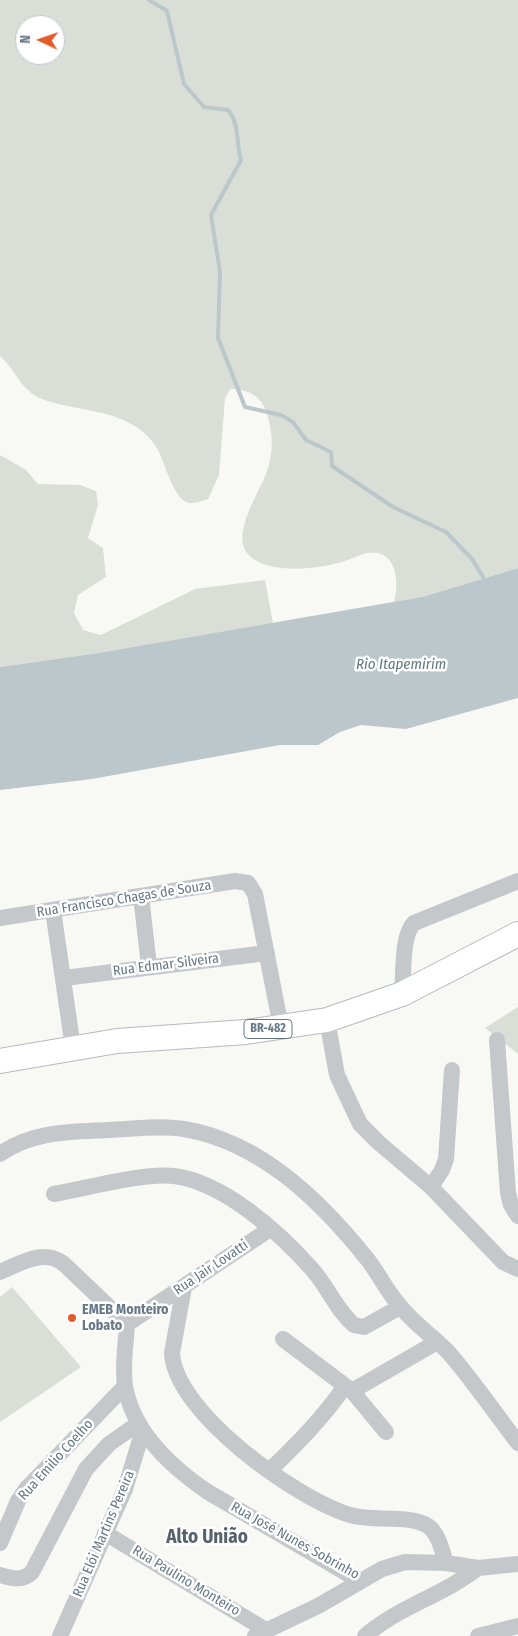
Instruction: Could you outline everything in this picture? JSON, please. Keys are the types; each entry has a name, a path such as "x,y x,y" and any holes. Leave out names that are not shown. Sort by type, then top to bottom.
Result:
{"highway":[{"name":"BR-482","path":"0,1061 117,1041 281,1027 327,1020 402,994 518,934"}],"street":[{"name":"Rua Francisco Chagas de Souza","path":"0,918 235,881 248,883 255,894 267,953"},
{"path":"402,994 406,940 410,927 414,923 518,881"},
{"path":"140,896 149,966"},
{"path":"53,910 73,1048"},
{"path":"267,953 281,1027"},
{"name":"Rua Edmar Silveira","path":"64,978 149,966 267,953"},
{"path":"327,1020 337,1075 360,1124 379,1143 431,1187 502,1262 518,1269"},
{"path":"497,1040 508,1193 511,1205 518,1216"},
{"path":"431,1187 442,1170 446,1159 452,1070"},
{"path":"0,1154 18,1143 36,1136 56,1133 165,1128 184,1129 230,1143 276,1167 305,1192 368,1260 400,1307 437,1342 466,1374 518,1443"},
{"path":"54,1194 150,1177 173,1176 197,1180 220,1190 270,1229 310,1266 354,1326 364,1327 400,1307"},
{"name":"Rua Jair Lovatti","path":"127,1324 270,1229"},
{"path":"0,1272 34,1258 43,1256 58,1259 127,1324 125,1386"},
{"path":"184,1287 172,1353 176,1373 196,1406 223,1434 269,1471 333,1510 353,1516 414,1520 427,1525 434,1531 446,1563"},
{"path":"283,1339 348,1388 386,1432"},
{"path":"269,1471 306,1436 348,1388 437,1342"},
{"name":"Rua José Nunes Sobrinho","path":"125,1386 141,1426 164,1456 186,1477 208,1492 360,1581 382,1569 405,1562 446,1563 478,1568 518,1564"},
{"name":"Rua Emilio Coelho","path":"0,1543 14,1507 26,1489 125,1386"},
{"path":"0,1575 22,1578 32,1572 86,1469 109,1444 141,1426"},
{"name":"Rua Elói Martins Pereira","path":"60,1636 125,1489 141,1426"},
{"name":"Rua Paulino Monteiro","path":"105,1533 261,1633"},
{"path":"365,1636 385,1620 444,1591 478,1568"},
{"path":"261,1633 318,1606 360,1581"},
{"path":"478,1636 518,1626"}],"shaded area":[{"path":"0,0 518,0 518,568 422,597 394,602 396,576 394,568 390,561 377,553 367,553 335,564 308,568 280,568 267,565 255,560 247,553 243,545 245,523 267,471 272,448 266,411 256,397 242,390 230,389 225,399 219,475 208,499 189,503 174,489 158,449 142,431 118,418 42,399 23,385 0,356"},
{"path":"0,455 26,470 38,484 80,485 96,491 98,505 88,538 103,548 106,577 78,595 74,613 83,630 101,635 195,589 265,580 273,623 98,653 0,667"},
{"path":"518,1007 518,1054 485,1028"},
{"path":"12,1287 81,1367 0,1422 0,1297"}],"water":[{"name":"Rio Itapemirim","path":"518,568 518,698 406,729 361,725 340,732 318,745 280,745 92,779 0,790 0,667 98,653 422,597"}],"waterway":[{"path":"149,0 167,11 184,84 204,107 228,110 236,128 241,160 211,215 220,272 218,338 245,407 281,415 293,422 306,440 331,452 332,466 393,507 446,532 472,559 486,582"}],"place":[{"name":"EMEB Monteiro Lobato","path":"72,1318"}],"district":[{"name":"Alto União","path":"207,1538"}]}
